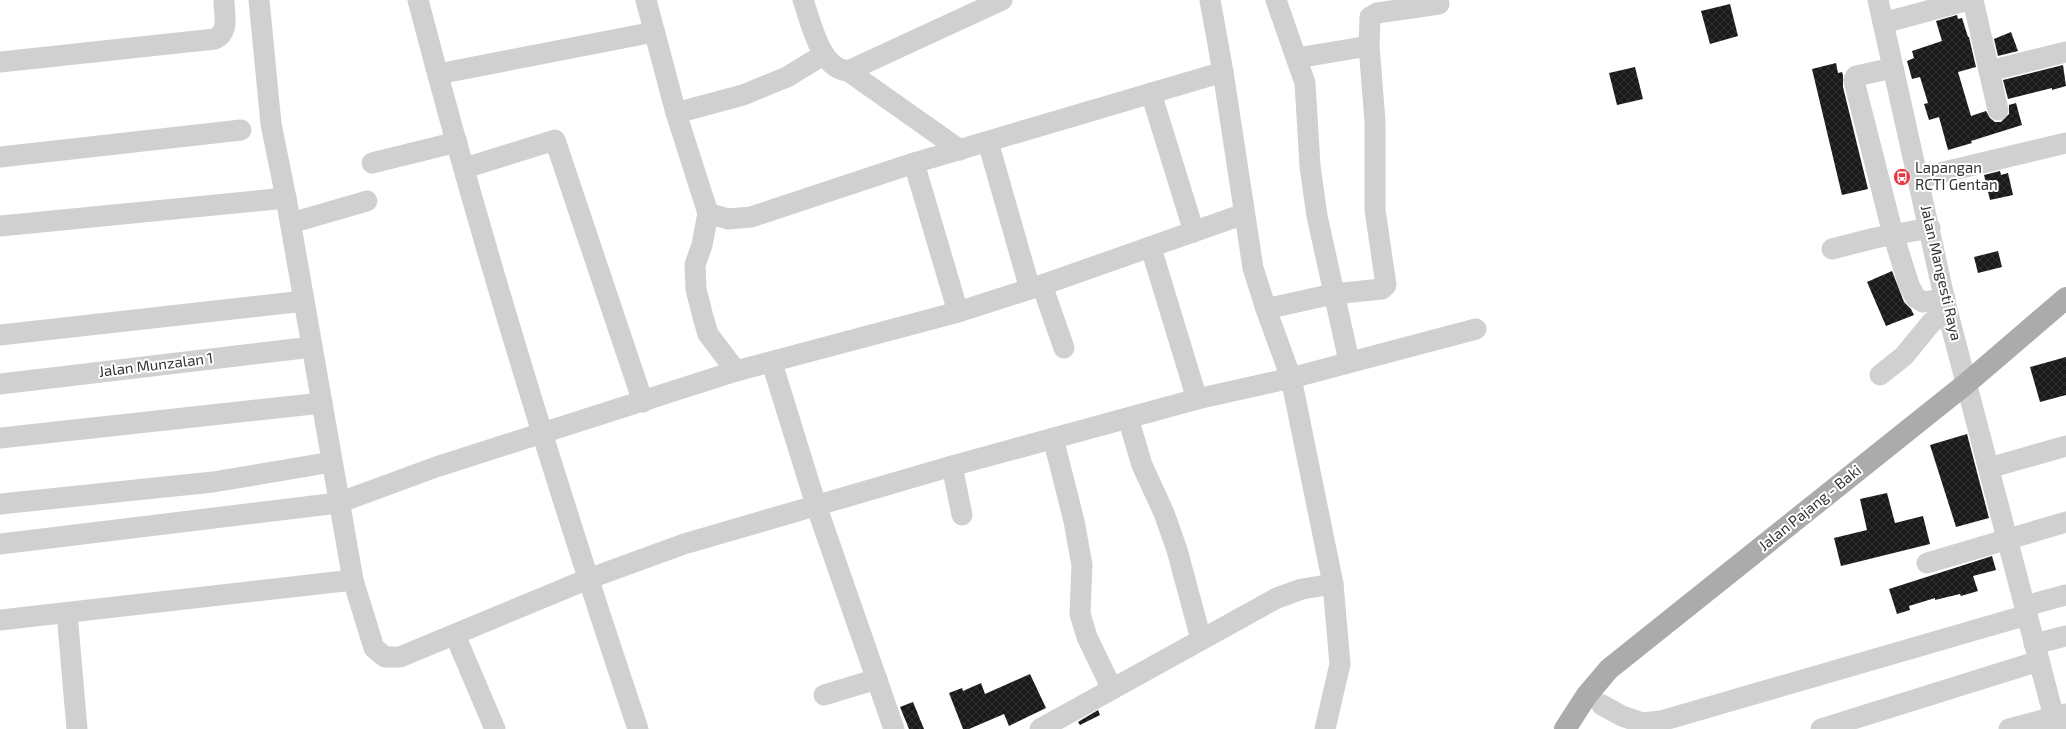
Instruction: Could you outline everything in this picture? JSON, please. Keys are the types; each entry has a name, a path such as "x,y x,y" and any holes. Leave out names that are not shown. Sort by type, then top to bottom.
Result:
{"main road":[{"name":"Jalan Pajang - Baki","path":"1565,729 1592,702 1609,669 1967,383 2066,298"}],"street":[{"path":"0,62 215,39 222,35 226,29 224,0"},
{"path":"259,0 271,124 291,223 338,503 353,580 374,648 385,657 400,657 588,579 684,544 1053,438 1197,399 1291,378 1349,361 1476,329"},
{"path":"418,0 457,142 541,433 638,729"},
{"path":"646,0 676,113 708,214 702,245 695,265 696,289 708,334 736,371"},
{"path":"803,0 823,55 835,67 843,71 848,71 1002,0"},
{"path":"1210,0 1224,72 1253,268 1291,378 1333,584 1340,664 1325,729"},
{"path":"1276,0 1305,83 1310,166 1317,216 1349,361"},
{"name":"Jalan Mangesti Raya","path":"1878,0 1919,178 1946,305 2036,653 2059,720"},
{"path":"1883,23 1968,0"},
{"path":"1973,0 1998,110"},
{"path":"1266,309 1333,294 1382,289 1386,285 1375,210 1375,120 1369,46 1370,17 1372,14 1439,4"},
{"path":"438,74 654,32"},
{"path":"1297,58 1369,46"},
{"path":"1989,71 2066,52"},
{"path":"676,113 743,95 787,77 823,55"},
{"path":"1894,68 1856,76 1854,80 1893,234 1909,286 1915,297 1923,302 1946,305"},
{"path":"848,71 960,150"},
{"path":"708,214 728,219 751,217 914,162 988,142 1224,72"},
{"path":"1150,93 1194,232"},
{"path":"0,157 241,130"},
{"path":"465,168 555,140 643,402"},
{"path":"372,163 457,142"},
{"path":"988,142 1036,287 1064,348"},
{"path":"1919,178 2066,143"},
{"path":"914,162 958,312"},
{"path":"0,226 286,198"},
{"path":"291,223 367,201"},
{"path":"0,544 338,503 436,467 736,371 772,363 958,312 1151,248 1244,214"},
{"path":"1832,250 1893,234 1930,228"},
{"path":"1151,248 1197,399"},
{"path":"0,335 304,301"},
{"path":"1880,375 1904,356 1946,305"},
{"name":"Jalan Munzalan 1","path":"0,384 312,347"},
{"path":"772,363 816,505 894,729"},
{"path":"0,438 322,402"},
{"path":"1128,418 1142,465 1164,513 1177,550 1201,639"},
{"path":"1053,438 1074,522 1082,565 1080,614 1086,637 1112,690"},
{"path":"1989,468 2066,446"},
{"path":"0,504 213,482 332,462"},
{"path":"952,466 962,515"},
{"path":"1927,563 2007,538 2066,522"},
{"path":"0,620 353,580"},
{"path":"1050,726 1201,639 1277,598 1308,588 1333,584"},
{"path":"1592,702 1622,716 1642,723 1661,721 2026,611 2066,595"},
{"path":"67,613 77,729"},
{"path":"455,635 495,729"},
{"path":"1820,729 2036,653 2066,636"},
{"path":"824,695 877,679"},
{"path":"2009,729 2059,720"}],"building":[{"path":"1730,4 1738,36 1710,44 1701,11"},
{"path":"1957,15 1958,19 1962,18 1969,37 1976,67 1958,72 1971,116 1986,111 1990,118 1995,122 2001,122 2009,114 2009,105 2016,103 2022,125 1948,150 1939,117 1929,120 1924,104 1928,103 1920,77 1912,79 1907,61 1914,58 1912,51 1942,41 1936,21"},
{"path":"2011,32 2018,51 1998,56 1994,39"},
{"path":"1836,63 1838,73 1842,72 1843,75 1843,87 1868,189 1842,195 1812,69"},
{"path":"2063,65 2066,86 2008,99 2003,80"},
{"path":"1635,67 1643,99 1617,105 1609,73"},
{"path":"2000,171 2001,175 2008,173 2013,195 1990,200 1984,175"},
{"path":"1998,251 2002,267 1978,273 1974,257"},
{"path":"1892,271 1904,302 1911,309 1914,315 1886,326 1867,282"},
{"path":"2066,357 2066,395 2040,402 2030,367"},
{"path":"1967,434 1989,518 1956,527 1930,445"},
{"path":"1887,493 1895,523 1923,516 1930,544 1841,566 1834,538 1867,530 1860,499"},
{"path":"1992,556 1996,570 1973,576 1978,591 1961,596 1960,594 1935,600 1935,598 1909,606 1910,610 1897,614 1889,589"},
{"path":"1030,674 1046,708 1009,726 1004,714 969,729 963,729 949,693 962,688 963,691 981,683 985,694"},
{"path":"913,702 924,729 909,729 900,707"},
{"path":"1098,710 1100,715 1080,725 1078,722"}],"place":[{"name":"Lapangan RCTI Gentan","path":"1902,177"}]}
